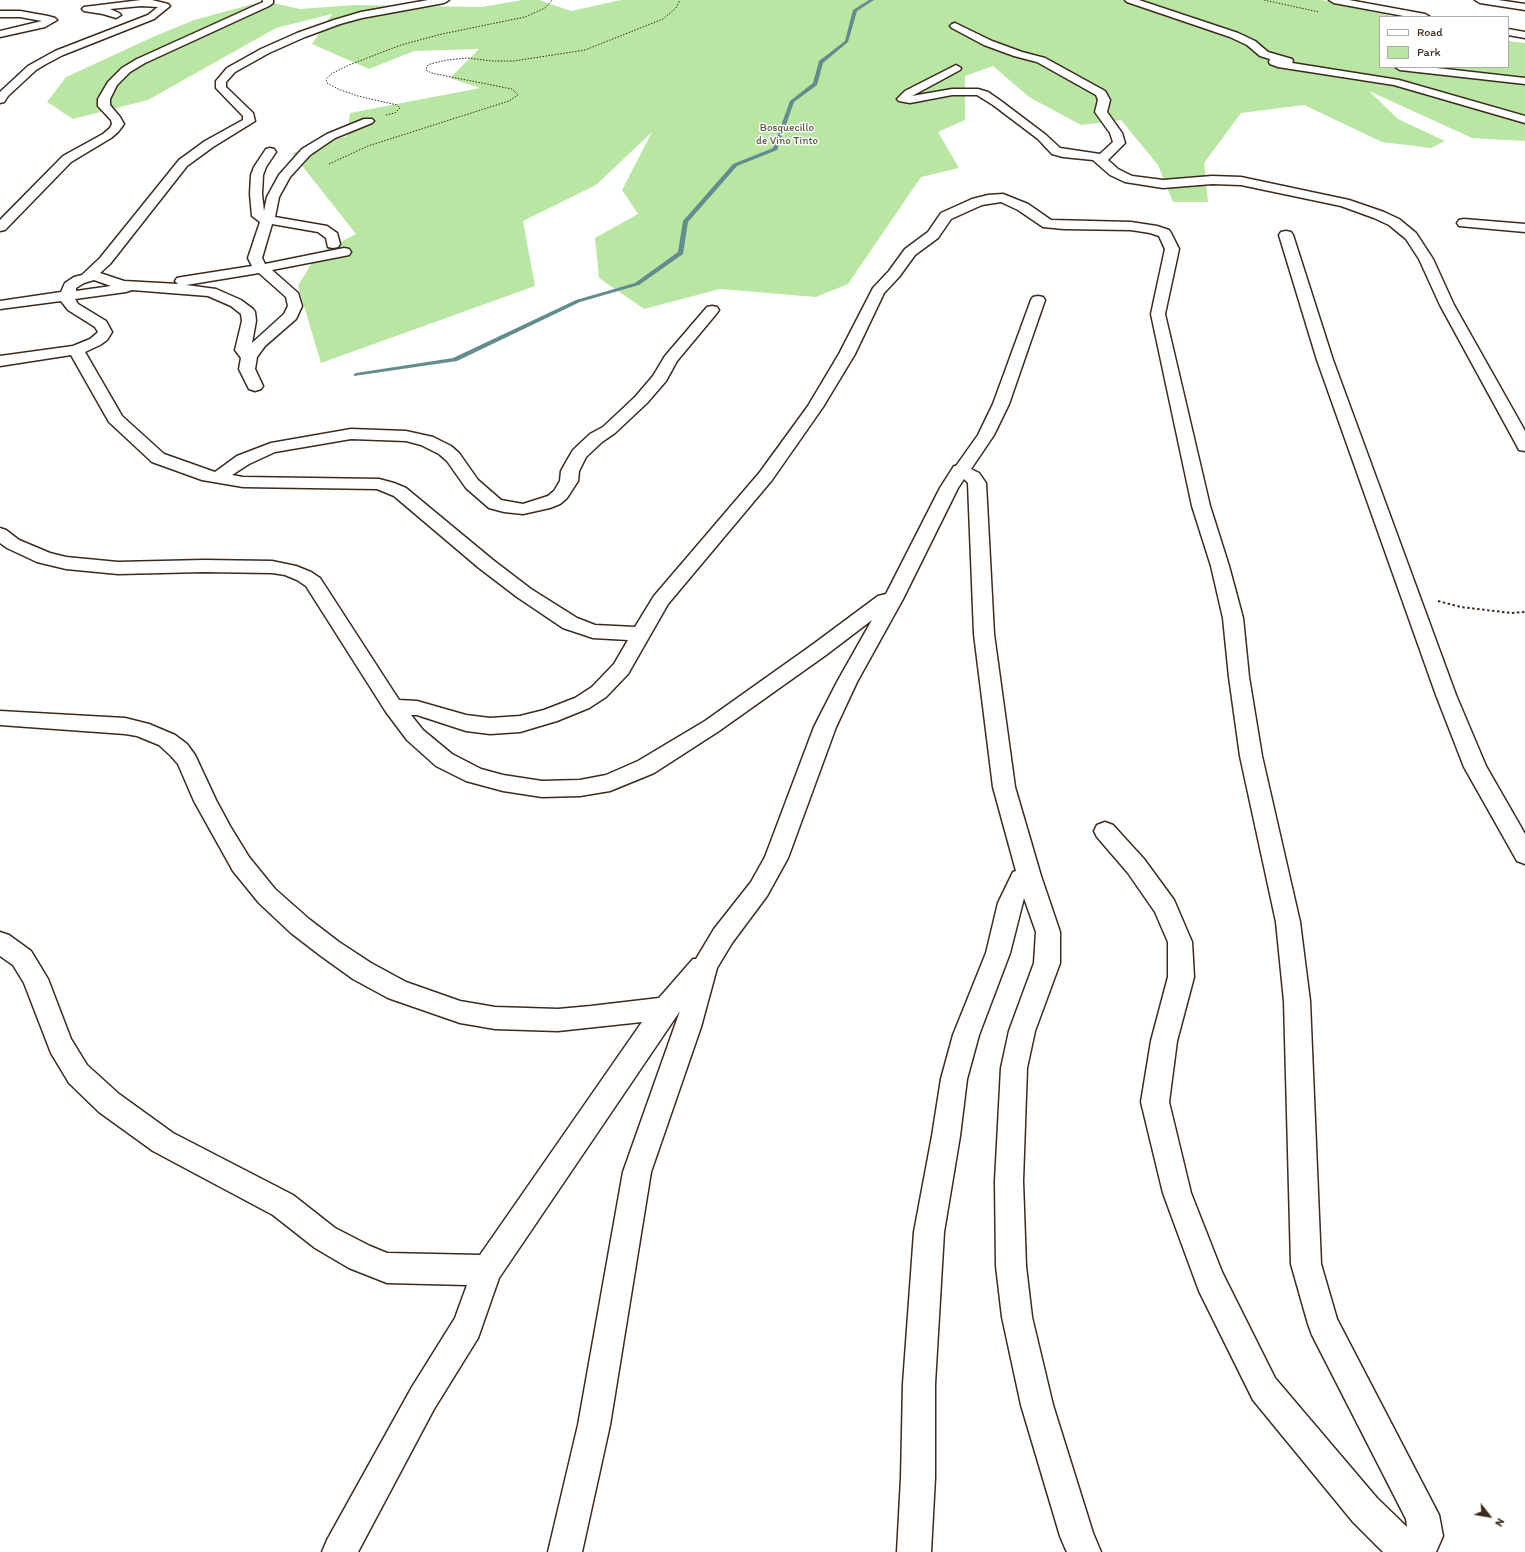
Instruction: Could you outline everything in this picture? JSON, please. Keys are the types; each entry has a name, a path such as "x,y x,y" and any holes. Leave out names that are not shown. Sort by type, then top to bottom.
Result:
{"street":[{"path":"0,227 67,159 107,136 114,130 118,124 116,119 104,106 104,99 112,84 126,70 141,61 266,4 268,3 268,0"},
{"path":"88,277 109,256 183,163 209,144 249,121 249,114 221,88 221,81 231,70 265,51 301,35 337,22 361,15 444,0"},
{"path":"1130,0 1243,38 1264,54 1275,58 1308,63 1347,64"},
{"path":"1334,0 1420,16"},
{"path":"1480,0 1525,7"},
{"path":"1324,2 1389,16"},
{"path":"116,15 105,11 87,9 141,3 165,3"},
{"path":"0,100 4,94 32,68 42,62 58,53 151,17 165,3"},
{"path":"0,14 20,14 52,20 42,25 0,39"},
{"path":"0,34 42,25"},
{"path":"955,26 988,43 1018,54 1041,60 1101,93 1104,100 1101,112 1116,133 1119,143 1101,160"},
{"path":"1509,32 1524,36"},
{"path":"1509,42 1524,36"},
{"path":"1275,58 1274,62 1282,65 1395,82 1525,120"},
{"path":"956,68 903,98 910,100 952,92 969,91 984,94 1042,137 1056,151 1063,154 1089,155 1101,160 1114,172 1137,181 1163,184 1212,180 1242,181 1344,203 1379,215 1394,222 1411,236 1426,259 1447,305 1525,446"},
{"path":"1408,68 1525,82"},
{"path":"255,386 247,369 249,356 260,343 291,316 295,306 293,296 262,268 255,258 261,235 268,220 273,197 278,186 294,163 306,152 337,134 368,121"},
{"path":"0,305 234,274 339,248 332,236 322,229 268,220 258,216 256,184 260,166 270,152"},
{"path":"393,707 417,708 466,723 490,726 520,724 550,716 582,703 599,692 620,669 662,600 766,476 815,407 848,354 878,291 894,274 906,256 933,235 946,216 977,202 988,199 1003,198 1023,207 1048,224 1064,226 1131,226 1152,229 1164,233 1172,249 1158,314 1201,506 1220,566 1233,618 1239,677 1251,756 1288,922 1297,1001 1302,1203 1306,1264 1322,1324 1422,1515 1426,1536 1418,1552"},
{"path":"1464,223 1525,228"},
{"path":"1286,236 1325,360 1446,695 1475,767 1525,855"},
{"path":"0,360 76,350 95,342 102,337 105,332 101,324 73,307 68,302 67,296 70,286 79,280 88,277 101,277 122,286 187,289 211,292 236,303 248,312 250,321 243,350 244,353 249,356"},
{"path":"339,1552 423,1398 467,1327 487,1270 666,1008 705,965 723,936 759,888 776,858 825,727 847,682 893,599 949,488 960,470 986,435 1001,404 1038,300"},
{"path":"218,478 243,460 271,448 352,434 406,436 427,441 445,450 456,460 472,484 495,504 504,507 523,509 544,504 561,494 569,481 570,471 579,454 596,438 609,430 641,400 660,378 670,359 712,310"},
{"path":"76,350 115,419 158,458 192,471 218,478 260,484 379,484 388,487 400,492 486,564 524,593 570,623 593,632 641,634"},
{"path":"960,470 973,477 977,483 984,634 1004,787 1029,876 1048,932 1047,963 1022,1031 1014,1068 1009,1181 1011,1266 1017,1317 1037,1405 1077,1536 1084,1552"},
{"path":"0,534 13,544 44,558 66,562 118,568 204,566 272,567 289,570 304,576 313,582 320,592 393,707 415,735 444,760 474,775 503,783 542,789 580,788 610,783 646,767 712,726 819,650 885,600 893,599"},
{"path":"0,718 125,726 141,729 167,740 179,750 188,761 205,801 222,832 241,864 268,896 300,926 330,949 362,971 397,990 460,1012 495,1018 558,1020 666,1008"},
{"path":"1106,831 1136,866 1165,907 1180,942 1181,977 1164,1040 1155,1102 1177,1193 1210,1280 1264,1389 1365,1510 1408,1552"},
{"path":"914,1552 918,1478 919,1384 929,1232 946,1136 954,1079 969,1028 998,953 1010,903 1022,879 1029,876"},
{"path":"0,942 22,958 36,979 60,1045 78,1074 109,1103 163,1142 226,1173 283,1205 325,1238 360,1257 387,1268 487,1270"},
{"path":"565,1552 594,1425 637,1172 688,1027 705,965"}],"path":[{"path":"368,121 395,113 400,108 397,105 358,96 338,89 327,84 326,81 328,76 365,58 401,46 442,34 525,17 544,8 552,0"},
{"path":"328,164 368,146 509,101 518,95 515,90 512,89 431,73 426,70 427,66 430,64 447,60 467,58 492,61 514,61 586,50 663,19 676,8 680,0"},
{"path":"1410,595 1461,606 1511,613 1525,612"}],"green space":[{"name":"Bosquecillo de Vino Tinto","path":"522,0 539,0 571,11 621,0 1321,0 1392,16 1379,16 1379,68 1509,68 1509,41 1525,43 1525,141 1472,138 1369,91 1398,119 1445,141 1431,148 1382,142 1304,105 1241,113 1204,163 1208,202 1173,202 1158,165 1121,120 1081,125 1029,97 993,66 965,76 965,120 938,132 959,168 921,177 848,284 816,297 720,289 644,309 599,278 595,238 638,214 622,190 652,132 596,185 523,221 535,286 321,363 298,286 317,254 356,234 292,153 347,136 350,113 480,88 450,78 479,49 414,51 369,69 312,44 332,14 276,28 148,100 73,119 47,102 66,77 155,36 194,20 264,1 300,9 355,5 482,7"}],"waterway":[{"path":"356,375 455,360 578,301 637,284 681,253 685,222 735,165 775,149 792,101 815,84 821,62 847,41 855,10 872,0"}]}
